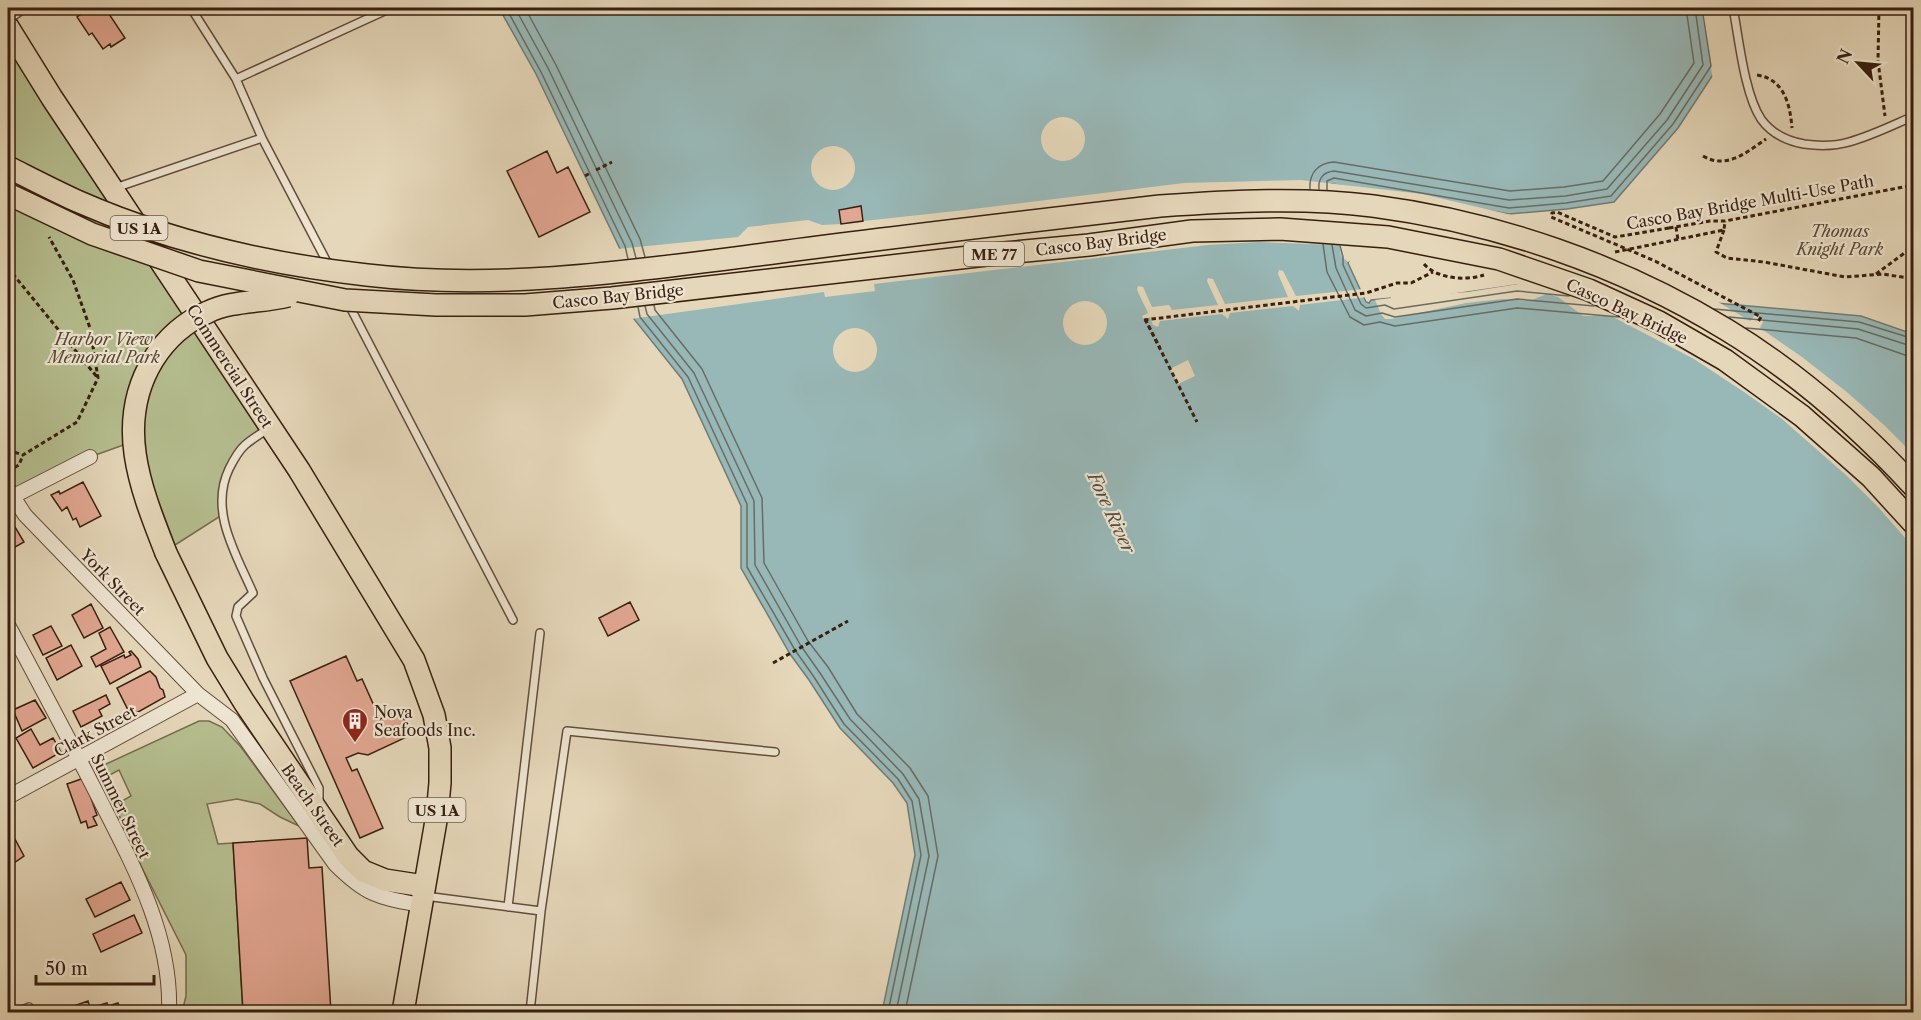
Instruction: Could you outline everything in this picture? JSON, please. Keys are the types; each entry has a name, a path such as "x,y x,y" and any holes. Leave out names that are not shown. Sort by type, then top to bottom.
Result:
{"main road":[{"name":"Commercial Street","path":"8,27 299,470 414,660 434,715 440,748 437,815 423,895"},
{"name":"Casco Bay Bridge","path":"8,167 78,201 136,224 186,240 240,254 314,268 369,276 424,280 478,281 599,273 1172,205 1230,201 1300,201 1372,206 1445,219 1518,238 1590,263 1660,293 1727,330 1790,372 1847,420 1914,488"},
{"name":"Casco Bay Bridge","path":"8,194 92,234 199,271 345,300 436,305 525,305 612,298 1089,245 1192,231 1280,229 1388,237 1499,259 1589,290 1659,322 1725,360 1802,416 1871,477 1914,524"},
{"path":"301,292 273,300 238,302 206,312 180,328 169,339 144,374 135,402 132,432 136,462 144,493 166,553 217,658 244,702 348,856 363,871 423,895"},
{"name":"US 1A","path":"404,1012 423,895"}],"street":[{"path":"9,495 90,457"},
{"name":"York Street","path":"9,495 25,515 198,694"},
{"name":"Summer Street","path":"8,625 79,758 136,875 160,931 169,976 169,1012"},
{"name":"Clark Street","path":"8,796 198,694"},
{"name":"Beach Street","path":"198,694 232,720 335,864 351,881 370,894 423,895"}],"lane":[{"path":"8,20 25,8"},
{"path":"236,79 391,8"},
{"path":"1732,8 1754,104 1762,120 1775,133 1793,142 1813,145 1848,142 1914,116"},
{"path":"194,9 236,79 262,138 338,285"},
{"path":"113,189 262,138"},
{"path":"344,295 513,620"},
{"path":"270,428 243,446 236,456 222,487 222,515 253,593 238,607 236,616 263,678 319,788 319,811"},
{"path":"508,907 540,633"},
{"path":"530,1012 541,911 567,731 775,752"},
{"path":"423,895 541,911"},
{"path":"17,1012 29,1007 31,1012"}],"path":[{"path":"1879,8 1878,62 1887,127"},
{"path":"1746,73 1766,76 1780,88 1789,101 1793,142"},
{"path":"1703,156 1715,161 1736,159 1775,133"},
{"path":"596,170 612,162"},
{"path":"585,176 590,173"},
{"name":"Casco Bay Bridge Multi-Use Path","path":"1757,323 1761,317 1731,300 1655,261 1551,217 1552,213 1557,212 1615,237 1710,221 1725,221 1914,185"},
{"path":"1676,227 1678,240"},
{"path":"1724,230 1716,252 1726,258 1764,261 1845,277 1890,275 1914,279"},
{"path":"8,471 19,465 23,455 77,422 98,378 90,328 73,280 49,237"},
{"path":"1875,275 1914,246"},
{"path":"1197,422 1145,319 1366,292 1397,283 1411,283 1433,272 1428,269 1420,257"},
{"path":"8,268 98,378"},
{"path":"8,453 11,451 23,455"},
{"path":"773,663 848,621"}],"green space":[{"name":"Harbor View Memorial Park","path":"8,26 270,428 243,446 225,477 222,515 175,545 148,473 140,439 90,457 12,497 8,489"},
{"path":"199,721 209,721 222,727 241,747 299,826 260,804 237,799 207,804 218,844 233,843 243,1012 182,1012 186,996 186,955 134,852 115,805 131,796 119,770 108,776 104,765"}],"water":[{"name":"Fore River","path":"499,8 1708,8 1718,67 1678,128 1614,202 1509,214 1332,184 1350,259 1348,263 1366,302 1369,303 1371,300 1391,298 1392,303 1516,285 1861,316 1913,334 1913,1012 882,1012 915,855 907,803 893,783 840,728 790,654 741,568 741,506 682,379 634,319 620,249 536,74"}],"pier":[{"path":"1701,8 1711,8 1721,66 1713,80"},
{"path":"1063,117 1078,124 1085,139 1078,154 1063,161 1048,154 1041,139 1048,124"},
{"path":"833,146 848,153 855,168 848,183 833,190 818,183 811,168 818,153"},
{"path":"1301,180 1422,194 1516,216 1508,217 1336,187 1353,259 1348,262 1341,256 1339,245 1259,242 1208,245 874,284 875,291 825,297 824,292 631,319 617,249 738,237 748,227 808,220 822,225 841,224 839,210 861,206 864,221 1184,183"},
{"path":"1279,270 1283,271 1296,296 1363,289 1367,297 1300,305 1299,311 1293,306 1230,313 1228,319 1222,314 1160,321 1158,327 1153,325 1150,317 1144,320 1142,316 1148,313 1137,290 1138,286 1143,287 1152,307 1169,305 1172,310 1218,305 1207,281 1208,278 1213,279 1225,304 1288,297 1278,274"},
{"path":"1525,283 1715,300 1750,321 1755,315 1764,320 1760,328 1848,393 1913,454 1913,547 1847,476 1782,419 1694,359 1611,316 1583,316 1558,297 1547,294 1529,301 1503,299 1466,303 1385,319 1375,300 1391,298 1391,295 1395,300"},
{"path":"1085,301 1100,308 1107,323 1100,338 1085,345 1070,338 1063,323 1070,308"},
{"path":"855,328 870,335 877,350 870,365 855,372 840,365 833,350 840,335"},
{"path":"1188,360 1195,376 1178,384 1170,369"}],"building":[{"path":"85,8 119,8 109,14 125,38 103,49 92,33 89,35 77,17 87,10"},
{"path":"547,151 557,173 568,167 590,212 539,237 507,171"},
{"path":"861,206 863,221 841,224 839,210"},
{"path":"83,482 101,516 80,527 76,518 73,520 67,507 62,511 51,495 59,491 60,494"},
{"path":"8,517 12,518 24,542 8,551"},
{"path":"630,602 639,620 608,636 599,618"},
{"path":"91,604 103,628 84,638 72,615"},
{"path":"51,626 62,646 43,655 33,635"},
{"path":"110,627 124,652 96,667 91,657 106,649 99,633"},
{"path":"71,645 82,666 57,680 46,658"},
{"path":"131,651 141,667 110,684 101,666 124,655 125,658 131,655 129,652"},
{"name":"Nova Seafoods Inc.","path":"346,656 357,681 362,679 380,719 400,710 411,735 368,755 358,753 346,758 352,771 357,769 383,828 360,838 290,681"},
{"path":"150,671 156,677 165,697 131,716 117,688"},
{"path":"106,695 110,704 99,710 102,716 81,727 73,711"},
{"path":"35,700 46,718 22,731 13,710"},
{"path":"31,729 40,745 53,738 61,752 33,768 16,738"},
{"path":"84,778 97,815 93,817 97,825 88,828 86,821 81,823 67,784"},
{"path":"8,826 24,856 8,867"},
{"path":"307,838 309,868 322,867 331,1012 243,1012 233,843"},
{"path":"121,882 130,900 95,917 86,899"},
{"path":"134,915 142,933 101,952 93,934"},
{"path":"88,1001 90,1008 107,1003 108,1006 118,1003 121,1012 62,1012 62,1010"}],"place":[{"name":"Nova Seafoods Inc.","path":"355,744"}],"park label":[{"name":"Thomas Knight Park","path":"1840,240"}]}
